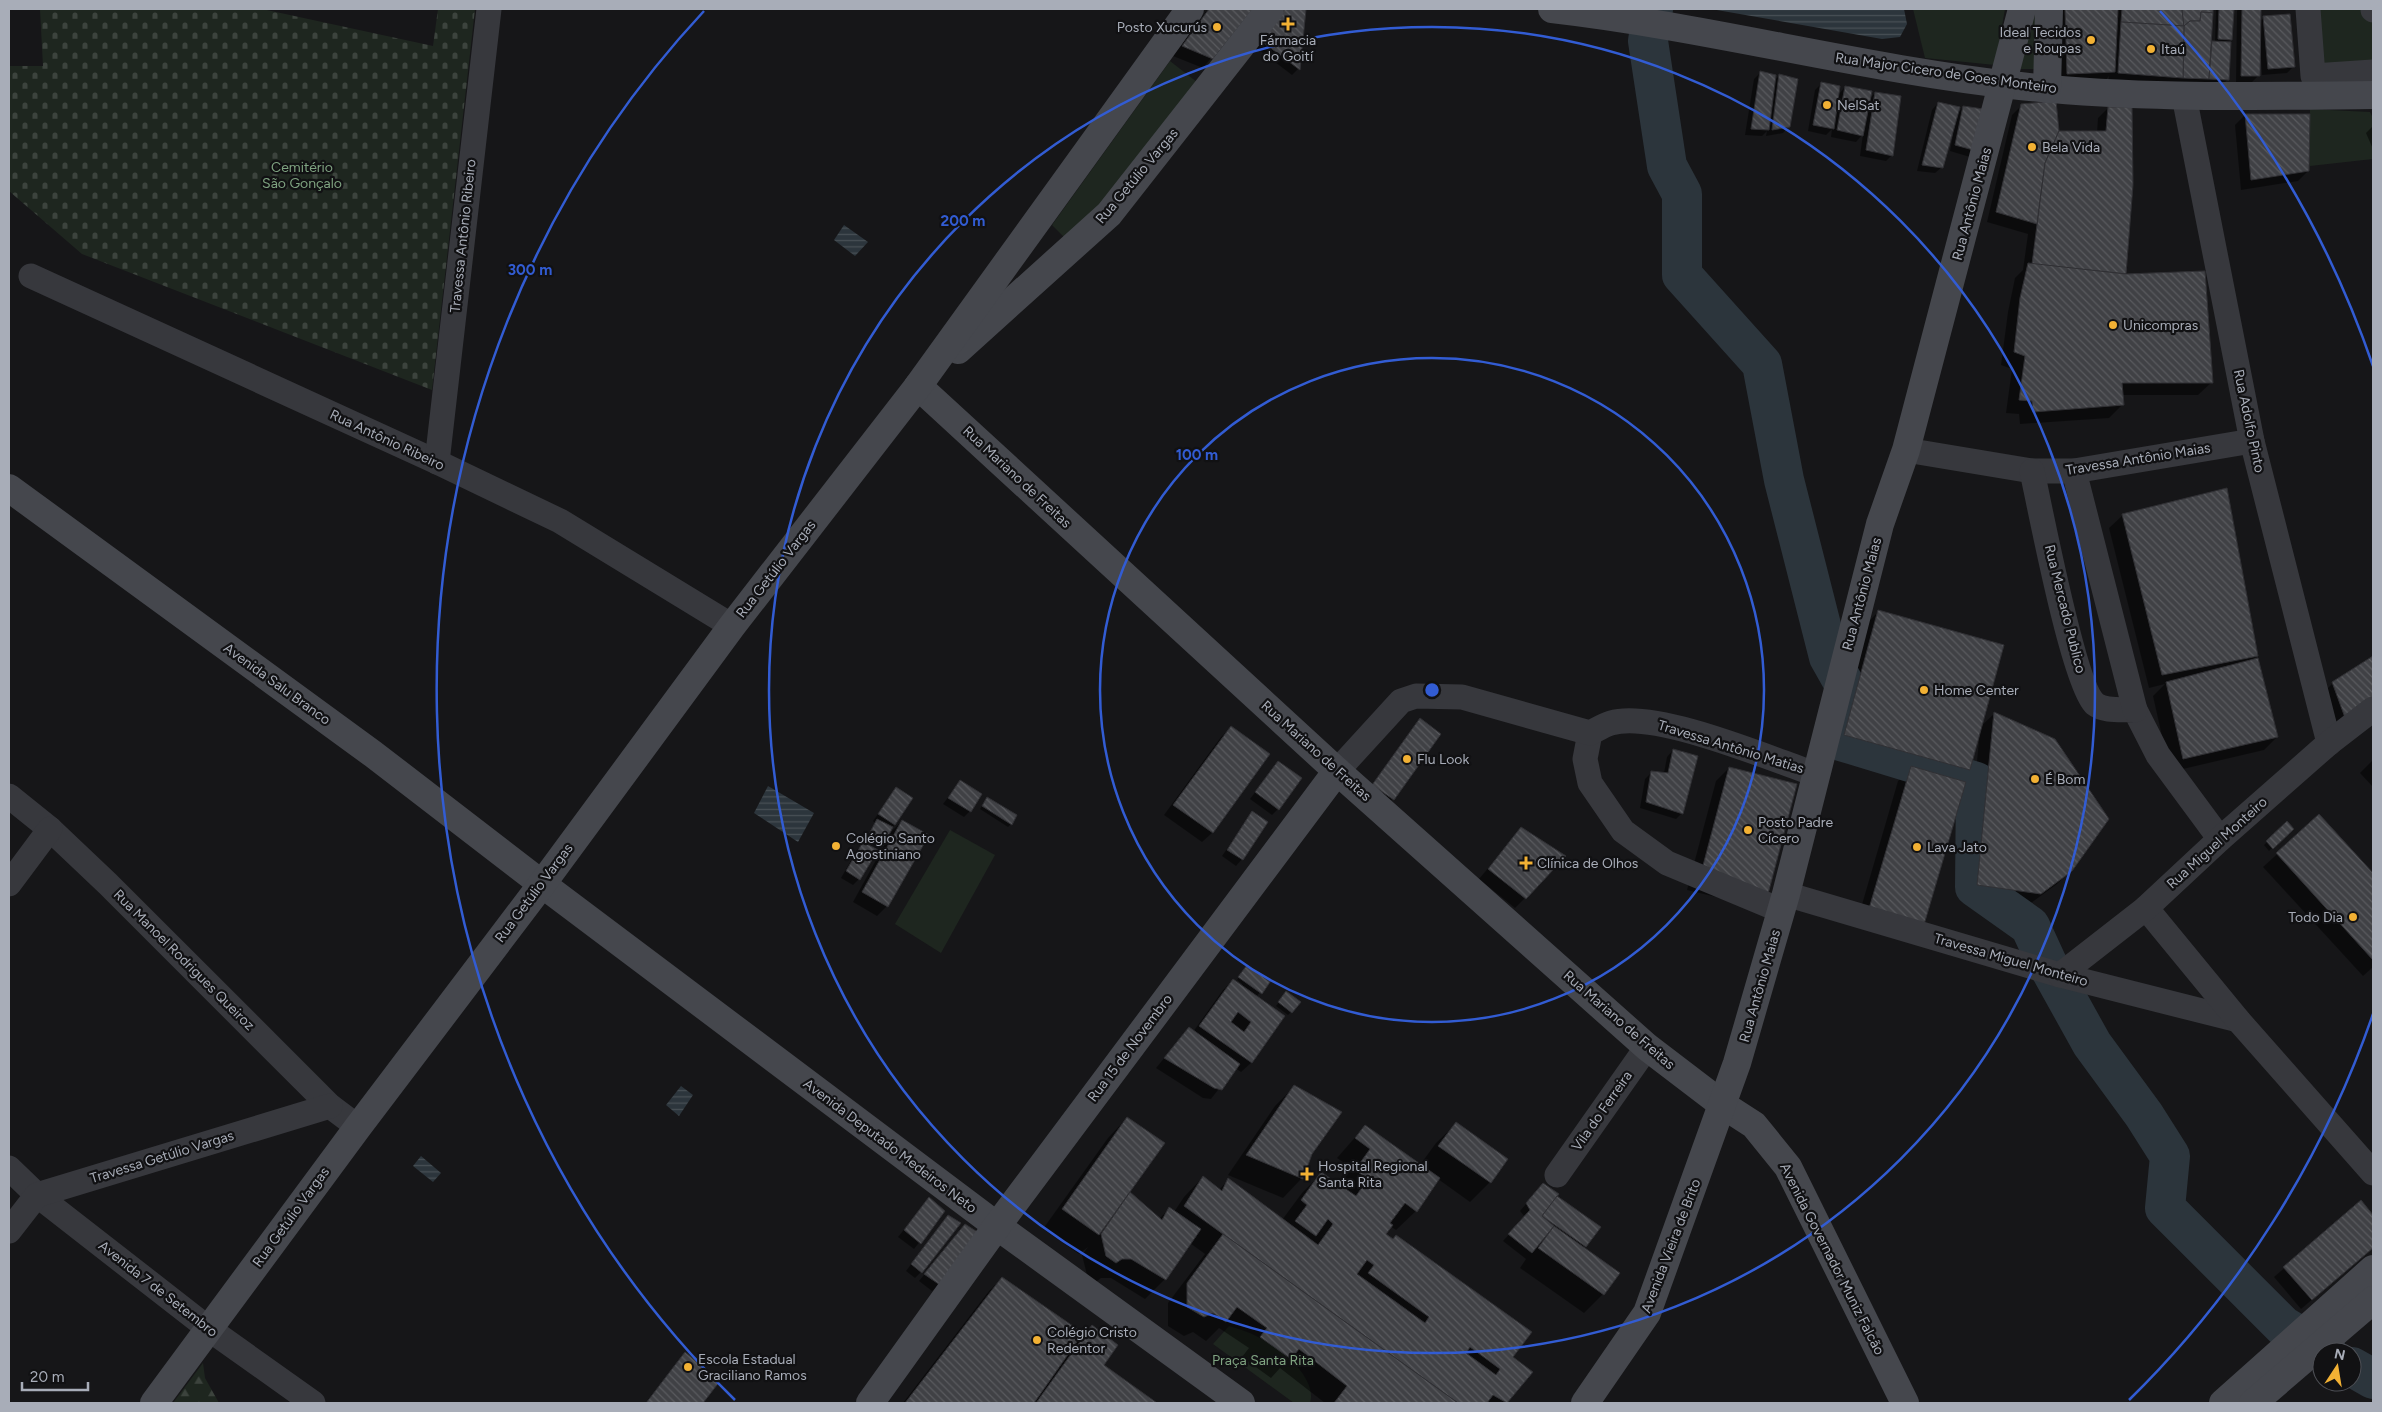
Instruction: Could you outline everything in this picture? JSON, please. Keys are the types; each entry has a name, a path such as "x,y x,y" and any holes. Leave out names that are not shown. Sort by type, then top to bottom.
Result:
{"street":[{"name":"Travessa Antônio Ribeiro","path":"438,462 489,9"},
{"name":"Rua Getúlio Vargas","path":"154,1403 358,1126 542,884 732,626 918,386 1190,9"},
{"name":"Rua Getúlio Vargas","path":"918,386 1109,214 1270,9"},
{"name":"Rua Major Cicero de Goes Monteiro","path":"1552,9 1651,23 1846,60 2047,89 2184,96 2373,95"},
{"name":"Rua Antônio Maias","path":"1723,1105 1738,1063 1784,902 1880,524 1906,450 2004,84 2022,9"},
{"path":"2047,89 2049,9"},
{"path":"2308,9 2313,76 2373,72"},
{"name":"Rua Adolfo Pinto","path":"2184,96 2252,441 2330,743"},
{"path":"1028,234 1057,260"},
{"name":"Rua Antônio Ribeiro","path":"30,276 438,462 560,521 732,626"},
{"name":"Rua Mariano de Freitas","path":"918,386 1337,771 1647,1046 1723,1105"},
{"name":"Travessa Antônio Maias","path":"1906,450 2032,471 2074,471 2252,441"},
{"name":"Rua Mercado Publico","path":"2032,471 2058,592 2079,672 2093,702 2102,709 2135,710"},
{"path":"2074,471 2135,710 2158,755 2220,839"},
{"name":"Avenida Salu Branco","path":"9,488 372,754 542,884"},
{"name":"Rua 15 de Novembro","path":"870,1403 997,1226 1337,771 1401,701 1416,696 1462,697 1590,733"},
{"name":"Rua Miguel Monteiro","path":"2054,974 2146,908 2220,839 2330,743 2373,709"},
{"name":"Travessa Antônio Matias","path":"1590,733 1611,723 1650,722 1676,727 1815,774"},
{"path":"1590,733 1584,759 1590,783 1623,831 1667,863 1784,902"},
{"name":"Rua Manoel Rodrigues Queiroz","path":"9,796 50,829 115,891 330,1106 358,1126"},
{"path":"9,884 50,829"},
{"name":"Avenida Deputado Medeiros Neto","path":"542,884 997,1226 1240,1403"},
{"name":"Travessa Miguel Monteiro","path":"1784,902 2054,974 2238,1020"},
{"path":"2146,908 2238,1020 2373,1173"},
{"name":"Vila do Ferreira","path":"1558,1175 1647,1046"},
{"name":"Avenida Vieira de Brito","path":"1585,1403 1647,1313 1723,1105"},
{"name":"Avenida Governador Muniz Falcão","path":"1723,1105 1754,1126 1788,1167 1905,1403"},
{"name":"Travessa Getúlio Vargas","path":"37,1195 330,1106"},
{"name":"Avenida 7 de Setembro","path":"9,1168 37,1195 209,1329 313,1403"},
{"path":"9,1231 37,1195"},
{"path":"2253,1403 2373,1269"},
{"path":"2223,1403 2303,1346 2373,1300"}],"green space":[{"name":"Cemitério São Gonçalo","path":"40,9 262,9 433,46 438,9 475,9 432,390 82,254 9,191 9,66 43,66"},
{"path":"1913,9 2005,9 1995,65 1925,58"},
{"path":"2031,9 2046,9 2043,69 2019,69"},
{"path":"2306,9 2373,9 2373,72 2305,76"},
{"path":"1170,61 1202,86 1069,242 1052,225"},
{"path":"2310,109 2370,112 2373,118 2373,159 2310,166"},
{"path":"950,830 995,855 941,953 895,924"},
{"name":"Praça Santa Rita","path":"1229,1326 1267,1341 1286,1355 1303,1374 1308,1383 1311,1393 1310,1403 1294,1403 1213,1344"},
{"path":"203,1363 205,1378 219,1403 173,1403"}],"shaded area":[{"path":"1711,9 1904,9 1907,24 1900,37 1882,39"},
{"path":"844,225 868,242 855,256 834,240"},
{"path":"768,786 814,813 798,842 754,813"},
{"path":"681,1086 693,1095 679,1116 666,1105"},
{"path":"421,1156 441,1173 433,1182 413,1166"}],"building":[{"name":"Posto Xucurús","path":"1209,9 1253,9 1213,59 1182,46"},
{"name":"Fármacia do Goití","path":"1285,9 1306,9 1300,70 1260,40"},
{"name":"Ideal Tecidos e Roupas","path":"2065,9 2118,9 2115,72 2067,74"},
{"path":"2122,9 2182,9 2184,26 2121,22"},
{"path":"2182,9 2213,9 2213,13 2201,12 2200,21 2190,21 2184,26"},
{"path":"2219,9 2234,9 2232,40 2218,39"},
{"path":"2242,9 2261,9 2260,76 2241,76"},
{"path":"2201,12 2213,13 2209,79 2183,78 2184,26 2190,21 2200,21"},
{"path":"2290,14 2295,67 2268,69 2263,16"},
{"name":"Itaú","path":"2121,22 2184,26 2183,78 2118,73"},
{"path":"2212,41 2231,42 2229,80 2209,79"},
{"path":"1760,71 1776,75 1769,130 1751,129"},
{"path":"1779,74 1798,79 1790,127 1772,130"},
{"name":"NelSat","path":"1821,82 1840,86 1834,129 1813,125"},
{"path":"1845,86 1872,91 1863,136 1837,130"},
{"path":"1875,92 1901,96 1893,156 1866,150"},
{"name":"Bela Vida","path":"2056,101 2059,131 2045,163 2037,224 1996,212 2021,104"},
{"path":"1938,102 1960,107 1943,168 1922,165"},
{"path":"1963,106 1983,109 1977,151 1955,145"},
{"path":"2108,107 2132,107 2133,185 2126,274 2032,264 2045,163 2059,131 2106,131"},
{"path":"2245,114 2310,114 2309,171 2251,180"},
{"name":"Unicompras","path":"2028,263 2126,274 2205,271 2213,383 2122,383 2124,405 2033,412 2032,401 2019,400 2025,356 2014,352 2020,298"},
{"path":"2227,488 2258,656 2162,675 2122,514"},
{"name":"Home Center","path":"1878,610 2004,645 1970,770 1844,735"},
{"path":"2373,656 2373,704 2347,723 2332,682"},
{"path":"2258,658 2278,737 2183,759 2166,682"},
{"name":"É Bom","path":"1994,712 2055,739 2109,819 2072,871 2041,894 1977,885"},
{"name":"Flu Look","path":"1420,718 1441,734 1394,800 1372,785"},
{"path":"1231,726 1270,754 1213,833 1173,805"},
{"path":"1673,749 1698,756 1683,814 1646,802 1651,771 1668,773"},
{"path":"1278,761 1302,778 1279,810 1255,792"},
{"name":"Lava Jato","path":"1911,766 1966,782 1923,928 1868,912"},
{"name":"Posto Padre Cícero","path":"1729,767 1797,784 1768,894 1700,877"},
{"path":"960,780 982,794 971,812 948,798"},
{"path":"896,787 913,798 895,825 878,814"},
{"path":"987,797 1017,815 1012,825 982,806"},
{"path":"1252,811 1268,822 1243,860 1227,850"},
{"name":"Todo Dia","path":"2319,814 2373,873 2373,960 2276,853"},
{"path":"877,819 893,827 883,846 867,838"},
{"path":"902,820 929,835 888,907 862,892"},
{"path":"2287,821 2294,829 2273,849 2266,841"},
{"name":"Clínica de Olhos","path":"1521,827 1566,856 1526,899 1488,869"},
{"path":"863,842 878,850 860,880 846,871"},
{"path":"1247,965 1270,982 1262,994 1238,977"},
{"path":"1233,979 1285,1016 1252,1063 1199,1026","holes":["1238,1012 1251,1022 1244,1032 1231,1022"]},
{"path":"1286,991 1301,1002 1292,1013 1278,1002"},
{"path":"1189,1027 1240,1064 1222,1090 1214,1088 1164,1058"},
{"path":"1294,1085 1342,1112 1312,1154 1303,1179 1246,1155"},
{"path":"1127,1117 1165,1143 1099,1235 1062,1209"},
{"path":"1456,1122 1508,1159 1491,1183 1438,1146"},
{"path":"1365,1125 1440,1178 1417,1212 1405,1203 1390,1223 1393,1225 1386,1234 1393,1239 1396,1235 1532,1332 1513,1357 1533,1372 1507,1403 1493,1395 1487,1403 1458,1403 1184,1206 1203,1176 1222,1191 1228,1178 1318,1245 1333,1224 1328,1219 1316,1236 1295,1221 1307,1205 1301,1200 1321,1172 1356,1196 1368,1179 1355,1170 1370,1149 1355,1138","holes":["1367,1260 1374,1265 1368,1273 1429,1317 1425,1323 1357,1274","1470,1347 1500,1369 1496,1375 1466,1353"]},
{"path":"1543,1183 1559,1194 1542,1216 1554,1226 1532,1253 1508,1234 1530,1210 1526,1203"},
{"path":"1130,1192 1162,1220 1169,1207 1201,1229 1166,1280 1131,1259 1122,1259 1116,1263 1106,1256 1101,1234"},
{"path":"1557,1196 1601,1227 1586,1247 1542,1216"},
{"path":"929,1197 945,1211 921,1244 904,1230"},
{"path":"2361,1200 2373,1215 2373,1248 2312,1300 2283,1267"},
{"path":"948,1215 961,1223 922,1273 911,1264"},
{"path":"965,1224 982,1235 940,1285 924,1274"},
{"path":"1554,1226 1620,1273 1604,1295 1538,1248"},
{"path":"1223,1234 1458,1403 1334,1403 1347,1386 1299,1349 1291,1359 1260,1337 1267,1328 1237,1307 1226,1322 1213,1313 1204,1317 1187,1307 1187,1283"},
{"path":"1002,1277 1083,1333 1034,1403 905,1403"},
{"path":"1092,1325 1118,1345 1104,1365 1157,1403 1036,1403"},
{"name":"Escola Estadual Graciliano Ramos","path":"685,1352 720,1381 703,1403 646,1403"}],"waterway":[{"path":"1653,9 1648,41 1667,166 1682,194 1682,275 1762,364 1784,480 1829,657 1847,689 1841,741 1976,782 1975,887 2030,926 2047,963 2092,1044 2144,1115 2170,1156 2165,1208 2283,1326 2312,1343"},
{"path":"2362,1373 2373,1379"}],"place":[{"name":"Fármacia do Goití","path":"1288,24"},
{"name":"Posto Xucurús","path":"1217,27"},
{"name":"Ideal Tecidos e Roupas","path":"2091,40"},
{"name":"Itaú","path":"2151,49"},
{"name":"NelSat","path":"1827,105"},
{"name":"Bela Vida","path":"2032,147"},
{"name":"Unicompras","path":"2113,325"},
{"name":"Home Center","path":"1924,690"},
{"name":"Flu Look","path":"1407,759"},
{"name":"É Bom","path":"2035,779"},
{"name":"Posto Padre Cícero","path":"1748,830"},
{"name":"Colégio Santo Agostiniano","path":"836,846"},
{"name":"Lava Jato","path":"1917,847"},
{"name":"Clínica de Olhos","path":"1526,863"},
{"name":"Todo Dia","path":"2353,917"},
{"name":"Hospital Regional Santa Rita","path":"1307,1174"},
{"name":"Colégio Cristo Redentor","path":"1037,1340"},
{"name":"Escola Estadual Graciliano Ramos","path":"688,1367"}]}
